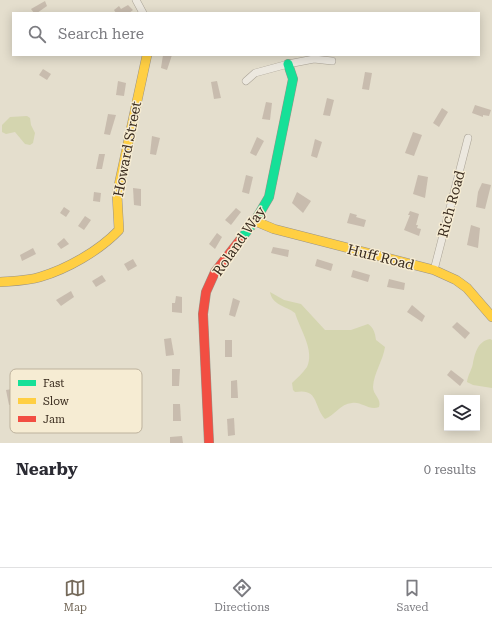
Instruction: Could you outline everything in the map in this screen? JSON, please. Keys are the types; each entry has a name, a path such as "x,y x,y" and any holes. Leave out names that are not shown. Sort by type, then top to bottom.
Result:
{"street":[{"path":"136,0 142,12"},
{"name":"Howard Street","path":"0,282 26,280 51,273 110,239 118,230 118,189 147,56"},
{"path":"246,81 255,73 288,64 314,59 332,61"},
{"name":"Roland Way","path":"209,443 204,303 209,283 215,272 255,221 269,197 293,79 288,64"},
{"name":"Rich Road","path":"434,270 468,138"},
{"name":"Huff Road","path":"255,221 274,229 434,270 452,278 467,288 481,307 492,317"}],"green space":[{"path":"27,116 30,118 31,125 35,133 33,143 30,145 25,144 15,132 6,134 2,132 2,125 10,117"},
{"path":"270,292 284,300 301,304 325,330 351,330 368,324 372,327 376,340 385,347 375,376 373,387 380,404 379,407 372,408 359,403 348,404 344,405 325,419 312,395 303,391 295,392 293,390 292,383 307,367 309,361 308,347 295,313 276,303"},
{"path":"490,339 492,340 492,388 473,385 467,382 476,352 483,342"}],"building":[{"path":"45,1 47,6 38,12 33,12 31,9"},
{"path":"128,5 133,10 130,12 115,12 114,10 119,6 121,9"},
{"path":"163,56 172,56 167,70 161,68"},
{"path":"43,69 51,74 47,80 39,75"},
{"path":"365,72 372,73 369,90 362,89"},
{"path":"118,81 126,83 124,96 116,95"},
{"path":"217,81 221,98 214,99 211,82"},
{"path":"327,98 334,100 330,116 323,115"},
{"path":"266,102 272,103 270,120 262,119"},
{"path":"475,105 491,110 489,116 483,115 483,117 472,113"},
{"path":"442,108 448,112 439,127 433,123"},
{"path":"108,114 116,115 110,135 104,134"},
{"path":"413,132 422,135 414,156 405,153"},
{"path":"152,136 160,138 156,155 150,154"},
{"path":"257,137 264,141 256,156 250,153"},
{"path":"315,139 322,142 317,158 311,156"},
{"path":"99,154 105,154 102,169 96,169"},
{"path":"246,175 253,177 249,194 242,192"},
{"path":"418,175 428,177 425,198 413,194"},
{"path":"482,183 491,185 485,209 476,207 478,192"},
{"path":"133,188 141,189 141,206 134,205"},
{"path":"94,192 101,193 100,202 93,201"},
{"path":"297,192 311,201 303,213 292,203"},
{"path":"64,207 70,211 66,217 60,213"},
{"path":"236,208 241,212 231,225 225,220"},
{"path":"410,211 419,214 416,225 418,225 417,228 421,229 419,236 404,230 410,215 408,215"},
{"path":"350,213 357,215 356,217 366,220 364,227 347,223"},
{"path":"85,216 91,220 84,230 78,226"},
{"path":"471,225 480,228 478,248 467,245"},
{"path":"217,233 222,237 215,249 209,244"},
{"path":"64,238 69,244 61,249 57,244"},
{"path":"273,247 289,250 288,257 271,253"},
{"path":"33,248 36,254 22,261 20,255"},
{"path":"133,259 137,266 128,271 124,264"},
{"path":"317,259 333,264 331,271 315,266"},
{"path":"353,270 370,275 368,282 351,277"},
{"path":"102,275 106,281 96,287 92,281"},
{"path":"389,279 405,283 404,290 387,287"},
{"path":"71,291 74,297 61,306 56,300"},
{"path":"176,296 182,297 182,313 172,312 172,303 175,303"},
{"path":"233,298 240,301 235,317 229,315"},
{"path":"412,305 425,316 422,322 407,312"},
{"path":"457,322 470,333 465,339 452,327"},
{"path":"171,338 174,355 166,356 164,339"},
{"path":"225,340 232,340 232,357 225,357"},
{"path":"172,369 180,369 179,386 172,386"},
{"path":"451,370 464,380 460,386 447,375"},
{"path":"237,380 238,398 231,398 231,381"},
{"path":"10,389 9,405 6,390"},
{"path":"173,404 180,404 181,421 173,421"},
{"path":"234,418 235,435 228,436 227,419"},
{"path":"182,436 183,443 170,443 170,437"}],"traffic: fast":[{"path":"240,240 255,221 269,197 293,79 288,64"}],"traffic: slow":[{"path":"0,282 20,281 50,274 72,264 92,252 119,230 117,194 147,56"},
{"path":"255,221 274,229 434,270 456,280 467,288 492,317"}],"traffic: jam":[{"path":"209,443 203,314 206,292 215,272 240,240"}]}
